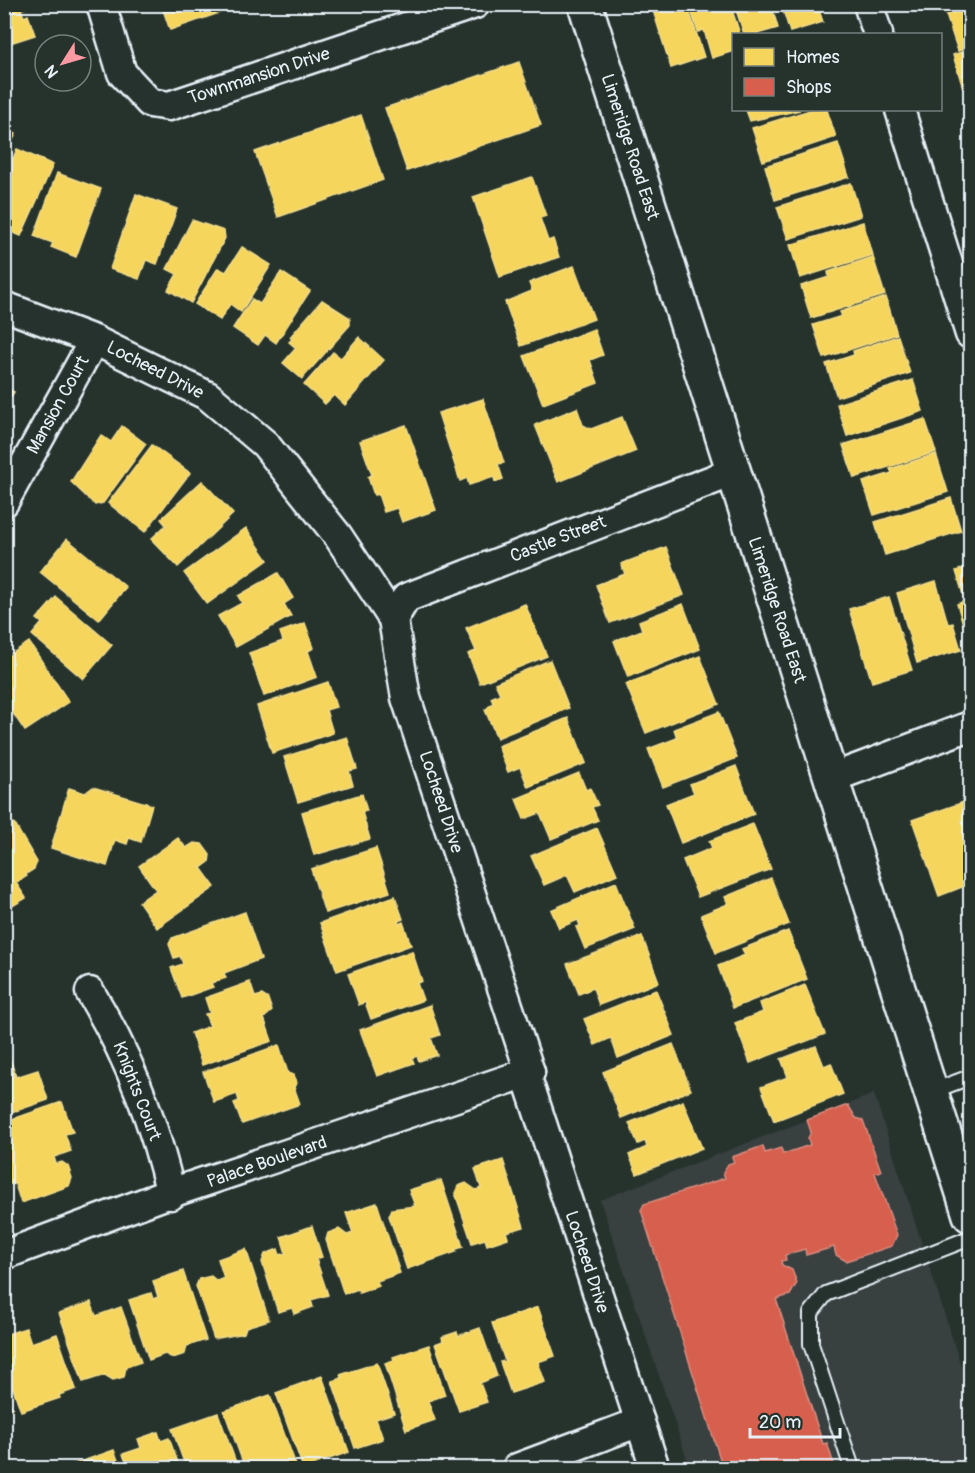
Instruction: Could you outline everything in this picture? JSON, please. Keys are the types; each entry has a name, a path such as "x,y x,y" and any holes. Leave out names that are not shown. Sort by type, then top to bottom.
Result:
{"street":[{"name":"Townmansion Drive","path":"100,4 122,73 150,103 169,106 475,4"},
{"name":"Limeridge Road East","path":"585,4 970,1215"},
{"path":"868,4 878,33"},
{"path":"900,111 970,334"},
{"name":"Locheed Drive","path":"4,306 94,340 208,396 265,444 338,536 393,619 406,698 530,1072 526,1075 655,1468"},
{"name":"Mansion Court","path":"4,502 94,340"},
{"name":"Castle Street","path":"393,619 406,598 733,472"},
{"path":"832,778 970,726"},
{"name":"Knights Court","path":"90,992 116,1034 164,1161 171,1195"},
{"name":"Palace Boulevard","path":"4,1255 530,1072"},
{"path":"517,1468 640,1422"}],"lane":[{"path":"930,1092 970,1077"},
{"path":"852,1468 811,1344 811,1313 826,1294 970,1238"}],"shaded area":[{"path":"874,1094 970,1394 970,1468 690,1468 600,1200"}],"building: Homes":[{"path":"4,4 27,4 28,7 21,9 24,17 28,15 34,33 33,36 4,45"},
{"path":"161,4 245,4 170,30"},
{"path":"651,4 687,4 704,57 671,68"},
{"path":"689,4 730,4 740,33 732,33 732,52 712,58 704,30 698,32"},
{"path":"734,4 771,4 778,28 760,33 744,33"},
{"path":"781,4 817,4 823,22 790,32"},
{"path":"970,7 970,47 958,51 946,15"},
{"path":"970,49 970,86 963,88 953,55"},
{"path":"519,62 541,125 407,171 385,108"},
{"path":"746,111 795,111 750,121"},
{"path":"807,111 827,111 836,137 763,161 752,128"},
{"path":"361,115 383,180 278,217 255,152"},
{"path":"4,128 16,134 4,157"},
{"path":"838,143 849,177 775,200 765,166"},
{"path":"17,149 53,165 21,236 4,229 4,171 10,174 13,166 10,165"},
{"path":"57,173 101,189 76,257 51,247 53,243 34,236"},
{"path":"532,177 546,216 540,218 548,241 553,239 559,257 500,277 473,197"},
{"path":"851,183 861,216 788,239 777,207"},
{"path":"136,194 177,209 157,264 146,260 139,279 110,269"},
{"path":"192,220 224,231 225,238 191,303 168,290 177,274 167,269"},
{"path":"863,222 873,255 800,278 790,245"},
{"path":"242,247 271,265 241,312 230,304 220,320 195,304 218,268 226,272"},
{"path":"873,257 885,295 811,318 801,286 829,277 828,272"},
{"path":"574,266 594,319 521,346 505,302 532,291 529,283"},
{"path":"281,272 310,291 276,343 265,335 258,345 233,328 252,299 260,304"},
{"path":"886,297 897,334 824,358 813,325 842,316 840,312"},
{"path":"322,300 350,318 350,325 302,379 283,363 296,348 289,342 292,339 290,337"},
{"path":"594,329 603,355 590,360 598,383 543,404 524,356"},
{"path":"898,336 910,373 837,397 826,364 854,355 853,351"},
{"path":"359,337 384,360 345,405 334,395 325,404 304,385 333,352 341,358"},
{"path":"913,380 923,411 847,436 837,404"},
{"path":"4,386 14,392 4,408"},
{"path":"483,399 504,463 498,464 503,479 495,482 494,477 469,485 467,478 460,481 438,413"},
{"path":"577,408 583,425 591,429 622,417 636,451 558,482 535,425"},
{"path":"925,419 936,452 854,478 843,445"},
{"path":"406,425 436,510 402,522 397,508 384,512 378,494 374,495 368,477 372,475 360,441"},
{"path":"122,426 146,444 103,503 95,505 71,482 101,435 111,442"},
{"path":"152,445 190,473 145,532 108,503"},
{"path":"936,454 948,492 874,515 863,482 892,473 890,469"},
{"path":"202,481 233,514 178,567 151,539 166,525 161,519"},
{"path":"951,498 961,531 885,555 875,522"},
{"path":"246,528 268,560 207,604 184,573"},
{"path":"67,539 126,587 99,620 40,572"},
{"path":"666,547 684,595 610,623 596,585 625,574 621,564"},
{"path":"970,566 970,647 957,604 965,601 956,571"},
{"path":"278,573 293,598 284,604 291,616 236,647 218,616 242,603 238,596"},
{"path":"936,581 948,624 953,623 961,650 917,663 897,593"},
{"path":"56,597 112,645 83,679 32,635 42,623 37,619"},
{"path":"889,597 912,670 872,682 849,609"},
{"path":"525,604 547,656 480,683 468,654 476,651 466,628"},
{"path":"683,604 700,649 628,677 614,641 642,630 639,621"},
{"path":"305,623 314,648 308,651 317,677 264,696 249,653 283,641 280,632"},
{"path":"29,642 69,702 25,731 4,700 4,659"},
{"path":"700,656 719,704 646,733 626,684"},
{"path":"550,660 569,708 497,738 485,710 493,703 491,698 500,694 495,683"},
{"path":"328,682 336,707 326,710 333,733 272,753 257,706"},
{"path":"719,712 737,758 663,787 648,749 677,738 674,729"},
{"path":"568,718 586,763 528,787 520,767 508,772 498,746"},
{"path":"347,737 357,769 349,771 353,785 298,802 284,757"},
{"path":"736,766 754,814 681,843 666,804 694,793 690,784"},
{"path":"579,773 586,790 590,788 598,805 592,807 598,820 551,839 540,813 524,819 516,799"},
{"path":"93,787 152,805 141,842 129,838 127,844 115,840 107,866 51,848 69,788 85,793"},
{"path":"362,794 367,811 362,812 370,839 314,855 302,812"},
{"path":"967,801 970,812 970,834 965,837 970,853 970,884 939,896 912,820"},
{"path":"14,823 37,862 34,869 26,874 27,876 16,883 26,898 4,911 4,829"},
{"path":"753,824 771,869 698,897 683,860 712,848 709,841"},
{"path":"597,828 617,874 575,892 567,875 544,885 531,856"},
{"path":"178,838 186,848 194,843 202,844 210,855 209,862 201,868 215,887 157,928 139,902 156,890 139,866"},
{"path":"376,848 390,892 325,913 311,869"},
{"path":"771,878 789,924 716,953 701,915 728,904 725,897"},
{"path":"616,882 635,929 585,949 576,927 580,926 578,920 559,928 551,910"},
{"path":"395,896 403,919 398,921 399,924 403,922 411,945 337,971 320,923"},
{"path":"245,912 261,959 224,973 226,978 211,983 213,987 182,998 171,968 183,964 180,956 174,958 169,944 172,938"},
{"path":"788,931 807,979 733,1008 718,966 745,955 742,949"},
{"path":"642,936 659,982 599,1005 593,988 579,994 567,964"},
{"path":"412,951 422,981 417,983 423,1000 371,1019 365,1002 359,1005 348,974"},
{"path":"250,982 255,997 262,995 268,999 272,1011 264,1018 272,1041 202,1065 191,1033 210,1026 205,1014 210,1013 205,998"},
{"path":"805,985 825,1034 750,1063 735,1023 763,1012 760,1003"},
{"path":"656,990 674,1035 618,1058 611,1038 595,1045 584,1019"},
{"path":"430,1005 440,1035 431,1038 437,1055 419,1061 417,1056 412,1058 414,1063 377,1076 360,1030"},
{"path":"673,1044 691,1090 621,1118 603,1072"},
{"path":"279,1045 288,1073 294,1075 297,1083 294,1087 300,1104 242,1124 234,1103 239,1101 237,1094 214,1102 203,1072"},
{"path":"816,1046 824,1066 831,1063 843,1094 774,1121 761,1087 788,1077 781,1059"},
{"path":"4,1050 7,1050 16,1077 38,1070 48,1100 4,1115"},
{"path":"683,1101 702,1148 637,1174 629,1155 647,1147 645,1141 638,1144 629,1123"},
{"path":"62,1102 73,1132 65,1134 71,1151 54,1157 56,1164 62,1162 68,1166 72,1178 69,1186 21,1203 15,1184 4,1184 4,1122"},
{"path":"503,1160 524,1227 506,1232 508,1238 487,1245 485,1239 472,1243 455,1193 458,1186 466,1183 476,1190 481,1188 475,1169"},
{"path":"441,1180 463,1247 454,1250 456,1252 407,1269 389,1216 392,1209 415,1206 409,1190"},
{"path":"377,1203 400,1273 377,1281 379,1286 359,1293 358,1289 344,1294 326,1240 328,1233 339,1229 347,1235 353,1233 346,1213"},
{"path":"312,1226 322,1257 316,1259 328,1295 311,1300 313,1307 294,1314 292,1308 278,1312 262,1262 265,1254 278,1249 280,1255 286,1253 281,1237"},
{"path":"246,1249 269,1320 246,1327 244,1333 214,1339 196,1286 199,1279 211,1276 217,1281 224,1278 218,1259"},
{"path":"183,1271 206,1340 187,1346 185,1354 173,1358 165,1354 149,1360 129,1300 151,1293 153,1299 158,1297 153,1281"},
{"path":"91,1302 96,1316 121,1307 141,1362 126,1367 124,1377 113,1380 105,1375 83,1382 59,1313"},
{"path":"538,1307 555,1356 538,1362 545,1382 511,1393 500,1362 505,1361 492,1323"},
{"path":"26,1328 31,1343 57,1334 76,1389 59,1395 60,1398 21,1411 4,1363 4,1335"},
{"path":"480,1328 497,1376 480,1383 487,1402 459,1411 435,1344 443,1341 442,1337 457,1332 458,1336"},
{"path":"429,1345 445,1395 428,1401 435,1420 406,1430 385,1363 394,1360 393,1357"},
{"path":"377,1363 394,1413 376,1419 383,1439 355,1448 332,1381 342,1378 340,1375"},
{"path":"322,1376 349,1452 303,1468 276,1393"},
{"path":"4,1388 12,1408 4,1411"},
{"path":"270,1395 297,1468 245,1468 224,1411"},
{"path":"218,1413 238,1468 186,1468 172,1429"},
{"path":"158,1432 161,1441 169,1438 180,1468 128,1468 123,1454 141,1448 138,1439"},
{"path":"114,1450 121,1468 70,1468 69,1466"}],"building: Shops":[{"path":"848,1105 856,1118 863,1120 881,1171 875,1173 897,1235 892,1246 846,1261 836,1255 834,1247 806,1255 805,1249 785,1255 786,1260 781,1261 782,1265 792,1270 797,1283 790,1295 776,1299 823,1444 827,1443 835,1468 723,1468 641,1210 644,1204 725,1178 723,1173 728,1164 734,1162 732,1157 763,1146 765,1153 781,1148 783,1154 810,1145 808,1138 811,1132 807,1120"}]}
